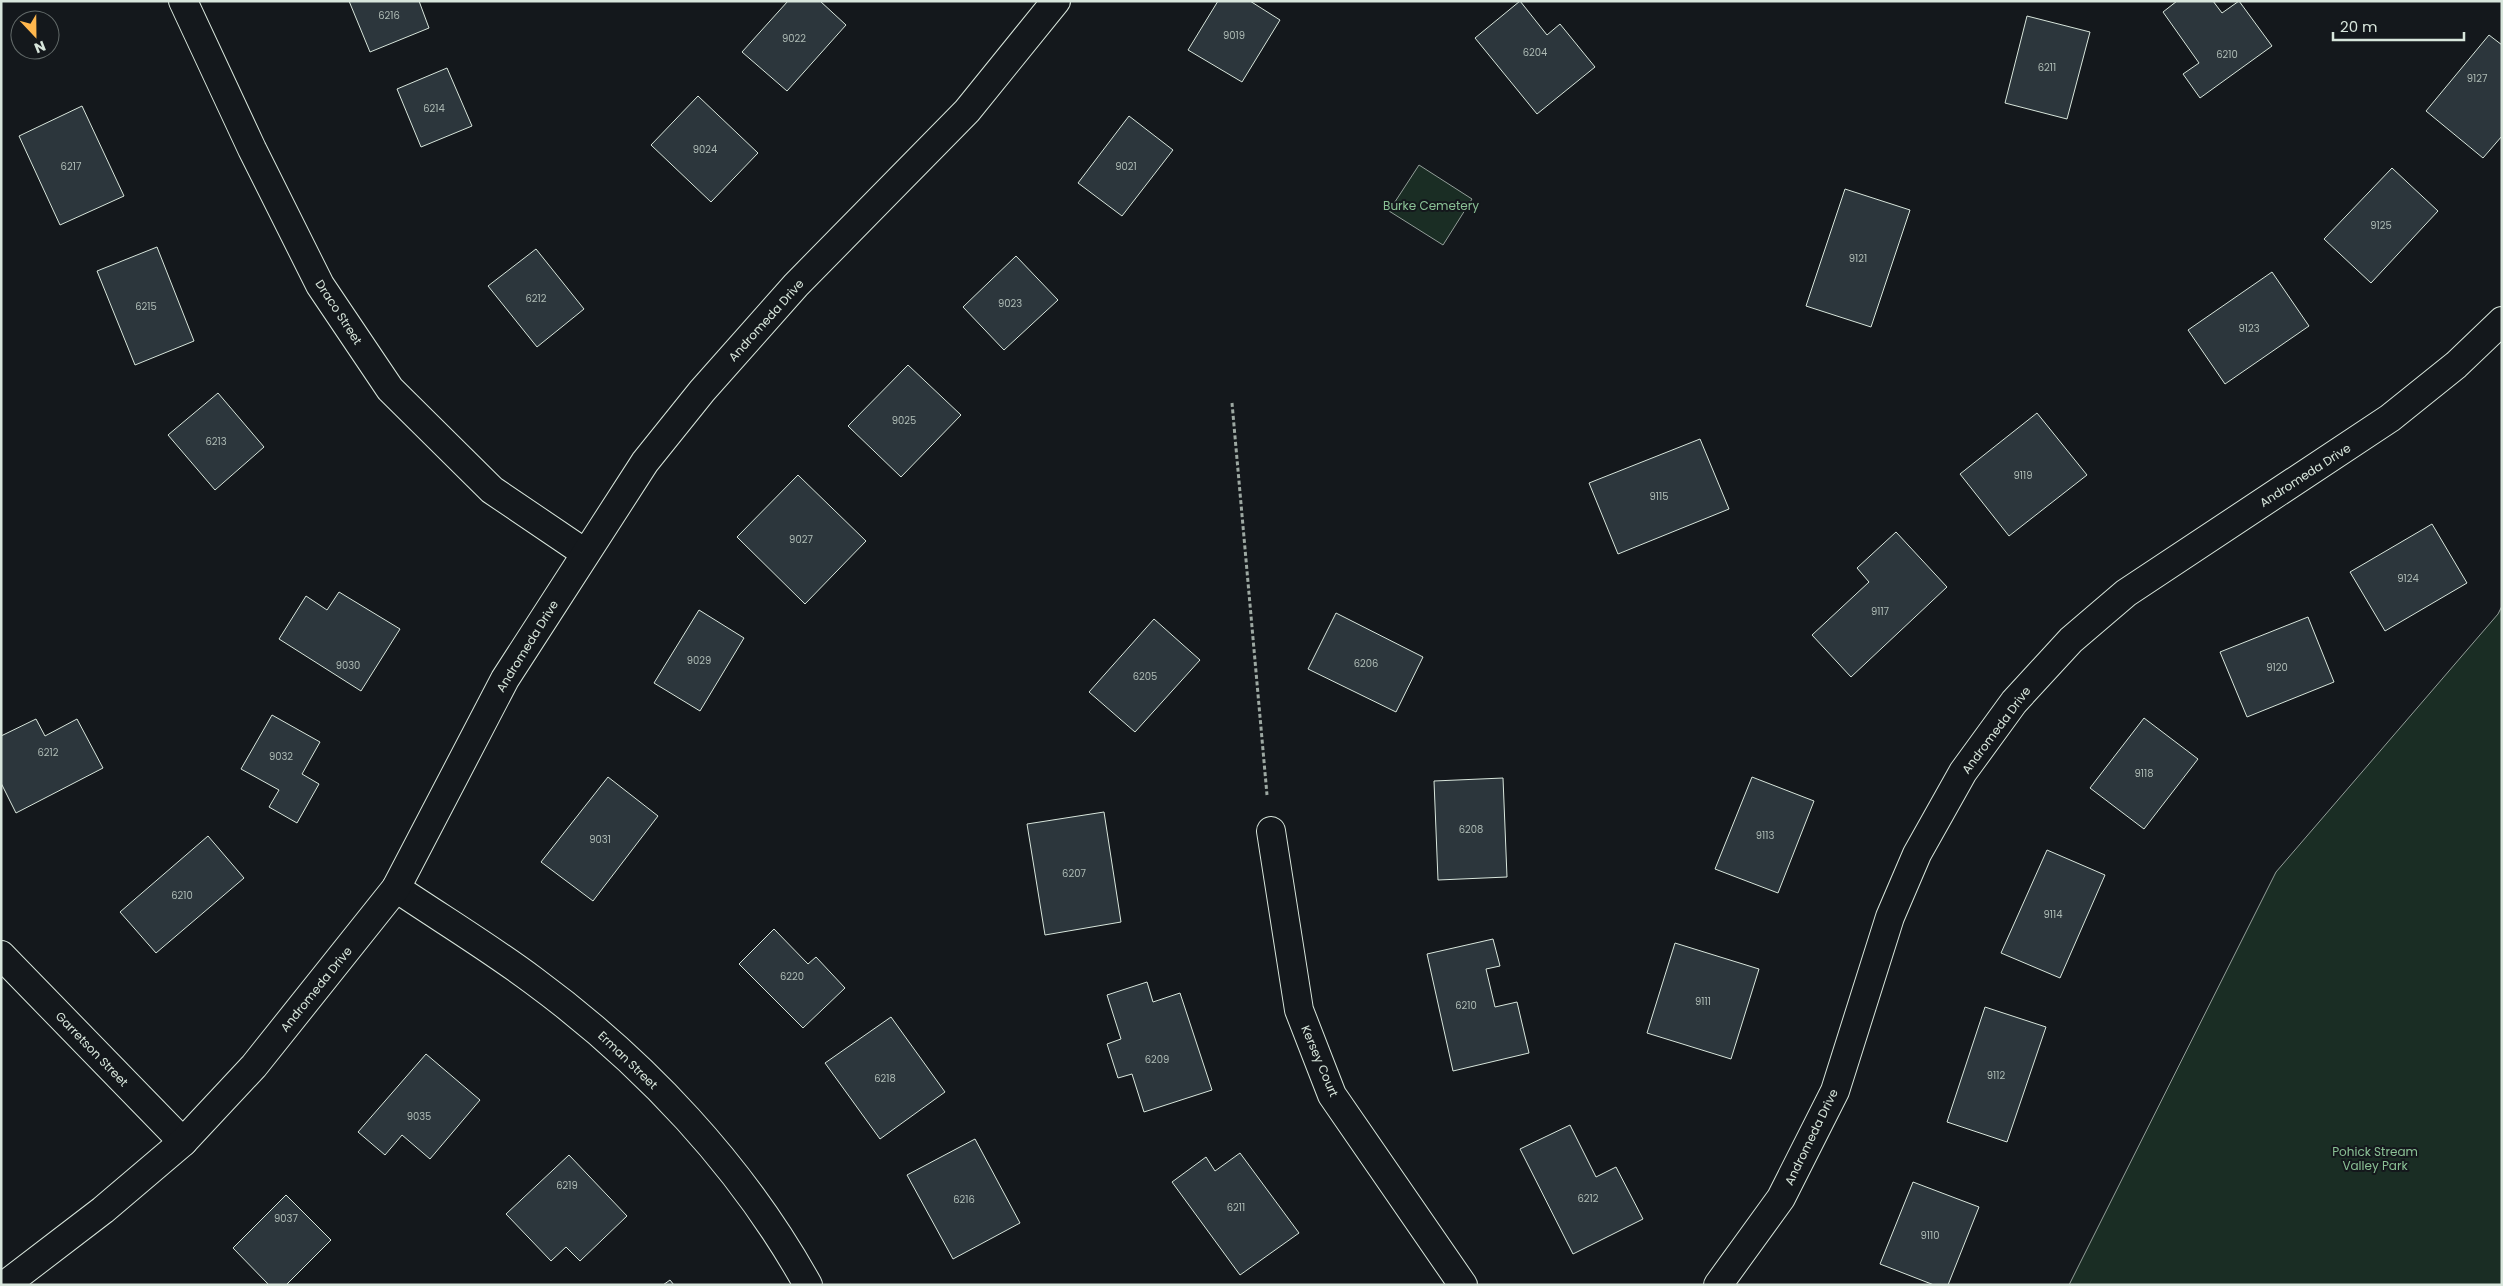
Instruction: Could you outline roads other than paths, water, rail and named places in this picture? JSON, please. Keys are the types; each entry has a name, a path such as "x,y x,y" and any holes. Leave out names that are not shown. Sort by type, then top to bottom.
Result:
{"street":[{"name":"Draco Street","path":"183,1 252,149 320,285 390,390 492,490 585,553"},
{"name":"Andromeda Drive","path":"4,1285 104,1210 183,1142 254,1066 396,888 504,679 645,462 702,391 796,285 967,110 1056,1"},
{"name":"Andromeda Drive","path":"1718,1285 1782,1198 1835,1091 1890,917 1917,854 1963,772 2014,702 2071,640 2126,593 2390,418 2456,365 2502,321"},
{"name":"Kersey Court","path":"1271,831 1299,1010 1332,1094 1463,1285"},
{"name":"Erman Street","path":"396,888 534,981 596,1029 675,1105 741,1182 808,1285"},
{"name":"Garretson Street","path":"1,955 183,1142"}],"park label":[{"name":"Burke Cemetery","path":"1431,205"},
{"name":"Pohick Stream Valley Park","path":"2375,1158"}]}
